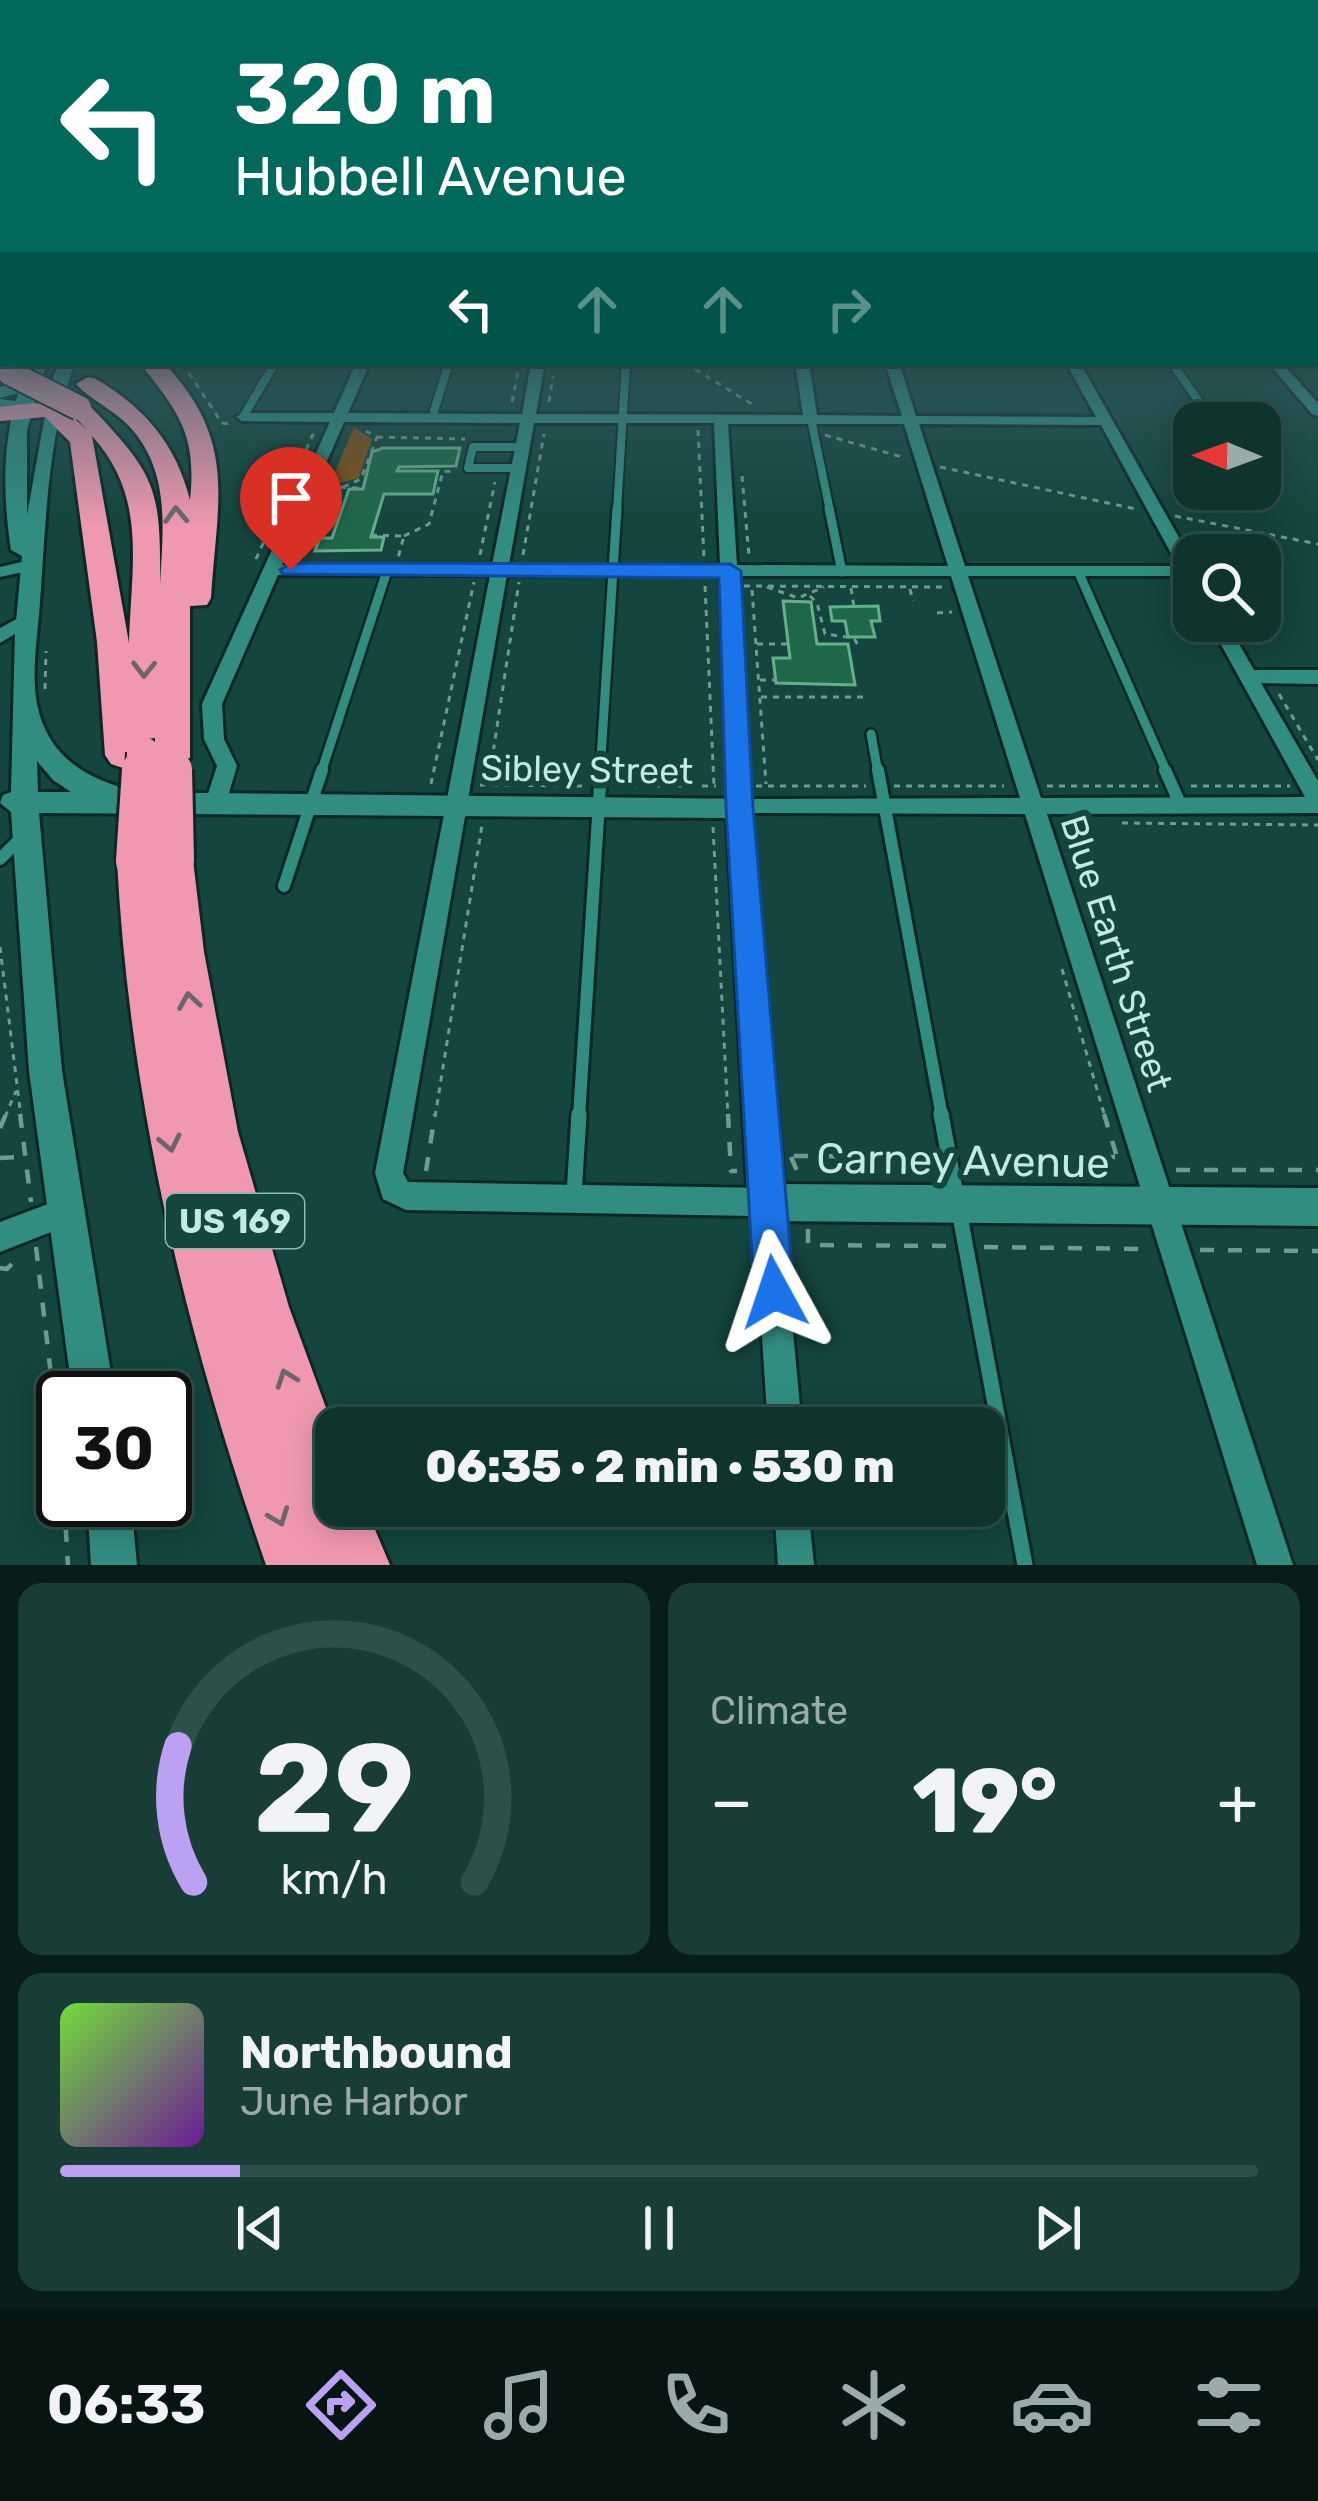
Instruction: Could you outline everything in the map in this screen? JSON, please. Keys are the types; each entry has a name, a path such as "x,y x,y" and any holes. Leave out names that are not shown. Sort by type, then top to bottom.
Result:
{"highway":[{"path":"153,753 187,683 207,460 203,439 169,381"},
{"path":"41,400 82,440 116,664 153,753"},
{"name":"US 169","path":"41,400 128,460 147,512 155,860 148,1027 188,1226 219,1343 297,1565"},
{"name":"US 169","path":"155,860 229,1202 307,1439 359,1565"}],"main road":[{"path":"41,400 13,569 38,743 61,774 91,790 146,800"},
{"path":"13,569 41,400"},
{"path":"32,697 6,802 9,850 90,1371"},
{"name":"Sibley Street","path":"6,802 455,804 601,796 740,805"},
{"path":"740,805 775,1176"},
{"name":"Carney Avenue","path":"775,1176 808,1202 1318,1208"},
{"path":"111,1527 114,1565"}],"street":[{"path":"217,800 227,766 214,739 212,704 343,421 356,381"},
{"path":"455,804 522,446 537,418 538,381"},
{"path":"805,381 813,426"},
{"name":"Blue Earth Street","path":"898,381 957,580 1275,1565"},
{"path":"1083,381 1173,547"},
{"path":"1291,381 1318,412"},
{"path":"243,417 721,423 781,418 813,426 912,419 1105,421"},
{"path":"721,423 740,579 740,805"},
{"path":"273,565 740,579 957,580 1078,572 1173,575"},
{"path":"1229,642 1318,802"},
{"path":"1249,676 1318,677"},
{"name":"Sibley Street","path":"740,805 881,796 1176,796 1318,802"},
{"name":"Carney Avenue","path":"455,804 389,1173 392,1190 422,1197 574,1199 775,1176"},
{"path":"775,1176 784,1407"},
{"path":"0,1237 64,1214"},
{"path":"793,1527 796,1565"}],"lane":[{"path":"243,417 264,381"},
{"path":"434,411 443,381"},
{"path":"574,1199 625,381"},
{"path":"813,426 846,579"},
{"path":"519,468 468,468 473,447 522,446"},
{"path":"284,886 392,565"},
{"path":"1078,572 1176,796"},
{"path":"871,734 1025,1565"}],"path":[{"path":"488,785 537,418 549,381"},
{"path":"716,381 781,418"},
{"path":"343,421 379,425"},
{"path":"343,421 376,437 470,439"},
{"path":"273,565 255,560 343,421"},
{"path":"713,786 698,426 721,423"},
{"path":"813,426 835,427"},
{"path":"813,426 924,463 1318,544"},
{"path":"343,488 361,478 376,437"},
{"path":"741,468 740,579 756,644 766,786"},
{"path":"371,535 404,536 429,524 443,471 463,472"},
{"path":"326,488 362,488"},
{"path":"392,565 404,536"},
{"path":"703,578 740,579 785,596 810,596 824,586"},
{"path":"765,586 824,586 846,579 909,587 957,580 954,613 937,613"},
{"path":"846,579 854,607"},
{"path":"909,587 913,601"},
{"path":"810,596 817,602 825,634 854,638 859,647"},
{"path":"23,632 32,697"},
{"path":"756,644 788,644"},
{"path":"758,680 776,680"},
{"path":"760,697 863,697"},
{"path":"1304,776 1176,796 881,796 766,786 712,821 731,1171 775,1176 949,1157 1117,1157 1148,1171 1318,1170"},
{"path":"422,1197 483,821 431,785"},
{"path":"455,804 488,785 601,796 713,786 740,805"},
{"path":"1115,818 1126,825 1318,825"},
{"path":"1059,956 1117,1157"},
{"path":"0,1128 17,1090"},
{"path":"0,1158 25,1157"},
{"path":"775,1176 808,1202 808,1244 1318,1251"},
{"path":"0,1268 7,1269 19,1255 37,1247"},
{"path":"66,1527 68,1565"}],"shaded area":[{"path":"354,427 372,439 359,478 329,486"}],"building":[{"path":"460,448 456,466 399,467 397,471 438,471 433,494 384,494 371,537 384,537 381,550 315,551 320,538 332,538 349,489 363,489 372,452"},
{"path":"783,601 811,602 817,644 848,644 855,685 776,683 773,658 790,658"},
{"path":"878,606 880,621 871,621 875,637 848,637 845,621 832,621 830,607"}],"route":[{"path":"291,570 730,571 740,807 774,1292"}]}
